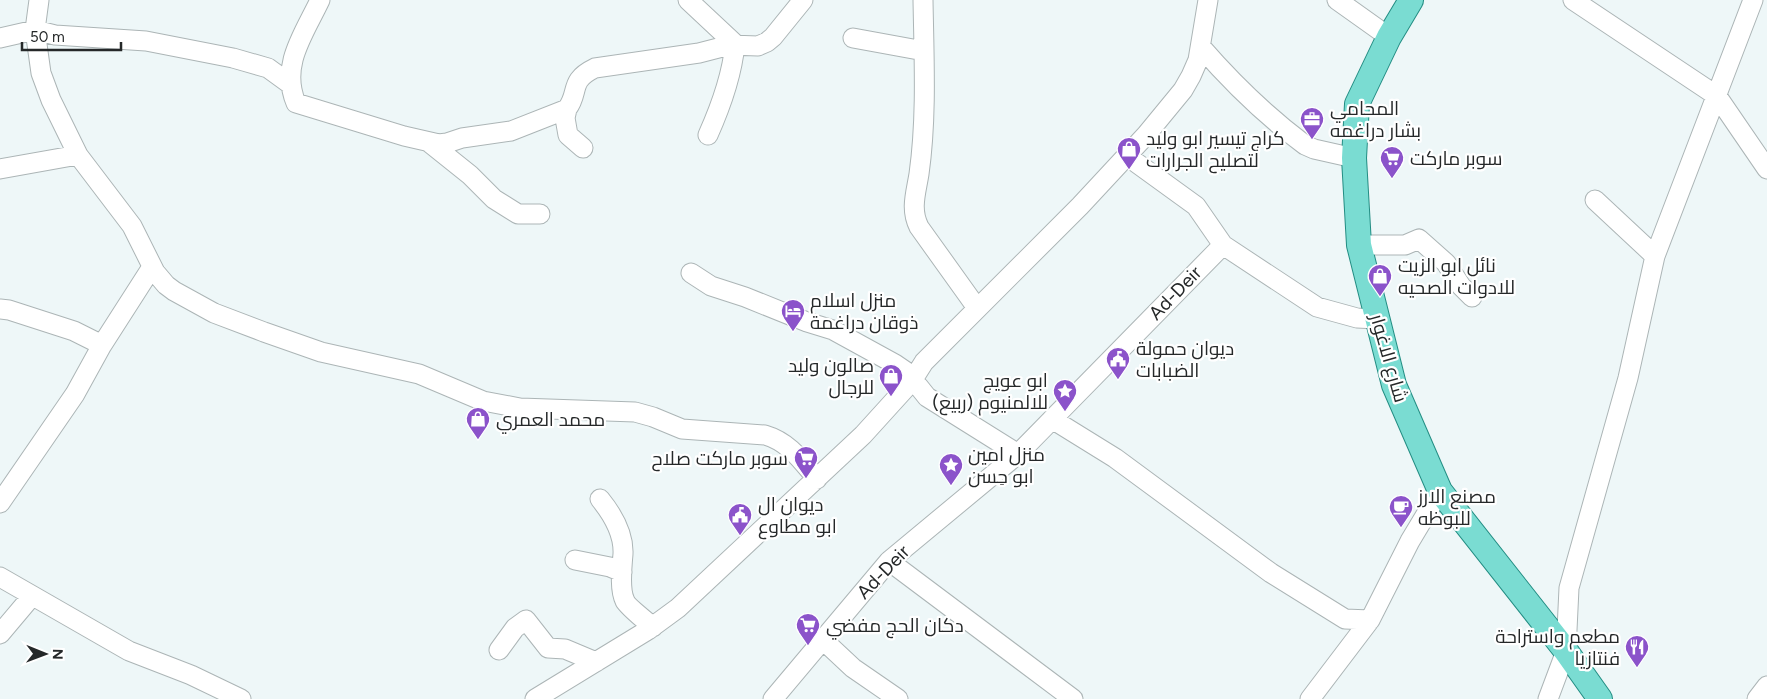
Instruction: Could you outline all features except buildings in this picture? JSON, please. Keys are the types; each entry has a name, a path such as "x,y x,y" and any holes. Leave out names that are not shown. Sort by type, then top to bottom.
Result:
{"main road":[{"name":"شارع الاغوار","path":"1411,0 1389,37 1357,104 1354,158 1359,245 1394,385 1440,491 1566,651 1600,699"}],"street":[{"path":"40,0 35,30 41,73 51,100 78,155 132,226 152,267 160,278 174,291 214,313 321,352 419,374 468,396 498,405 520,408 636,412 652,416 682,429 765,435 790,447 817,479"},
{"path":"320,0 294,56 290,84 296,103 430,142 447,143 462,138 511,131 567,109"},
{"path":"688,0 735,44"},
{"path":"583,148 568,135 564,118 572,102 578,80 588,71 595,68 699,53 735,44 758,46 774,36 802,0"},
{"path":"923,0 925,83 921,154 914,214 919,227 977,308"},
{"path":"535,699 653,628 685,602 863,435 913,379 924,362 1080,206 1127,156 1183,90 1195,67 1201,47 1208,0"},
{"path":"1336,0 1389,37"},
{"path":"1573,0 1718,96 1767,169"},
{"path":"1548,699 1566,651 1569,588 1628,378 1655,256 1718,96 1753,0"},
{"path":"0,38 35,30 55,35 146,41 233,58 268,68 290,84"},
{"path":"853,38 924,51"},
{"path":"708,135 721,106 734,62 735,44"},
{"path":"1201,47 1231,82 1305,145 1314,149 1354,158"},
{"path":"430,142 470,175 494,199 518,214 540,214"},
{"path":"0,169 78,155"},
{"path":"1127,156 1196,206 1223,245 1316,307 1357,318 1378,319"},
{"path":"1595,200 1655,256"},
{"path":"1359,245 1405,245 1419,239 1446,263 1461,286 1472,297"},
{"name":"Ad-Deir","path":"773,699 888,561 1018,454 1223,245"},
{"path":"0,503 75,394 102,344 152,267"},
{"path":"691,274 711,286 745,297 806,322 833,330 895,364 913,379 927,397 1018,454"},
{"path":"0,309 74,331 102,344"},
{"path":"1052,419 1115,458 1272,573 1345,619 1370,620"},
{"path":"1310,699 1370,620 1410,541 1440,491"},
{"path":"600,499 611,512 622,536 622,572 625,601 653,628"},
{"path":"575,560 602,565 622,572"},
{"path":"888,561 1073,699"},
{"path":"0,577 129,651 191,675 235,698"},
{"path":"0,634 32,596"},
{"path":"499,650 515,628 526,620 548,648 565,648 596,662"},
{"path":"822,639 853,668 898,699"},
{"path":"1757,699 1767,686"}],"place":[{"name":"المحامي بشار دراغمه","path":"1312,140"},
{"name":"كراج تيسير ابو وليد لتصليح الجرارات","path":"1129,170"},
{"name":"سوبر ماركت","path":"1392,179"},
{"name":"نائل ابو الزيت للادوات الصحيه","path":"1380,297"},
{"name":"منزل اسلام ذوقان دراغمة","path":"793,332"},
{"name":"ديوان حمولة الضبابات","path":"1118,380"},
{"name":"صالون وليد للرجال","path":"891,397"},
{"name":"ابو عويج للالمنيوم (ربيع)","path":"1065,412"},
{"name":"محمد العمري","path":"478,440"},
{"name":"سوبر ماركت صلاح","path":"806,479"},
{"name":"منزل امين ابو حِسن","path":"951,486"},
{"name":"مصنع الارز للبوظه","path":"1401,528"},
{"name":"ديوان ال ابو مطاوع","path":"740,536"},
{"name":"دكان الحج مفضي","path":"808,646"},
{"name":"مطعم واستراحة فنتازيا","path":"1637,668"}]}
